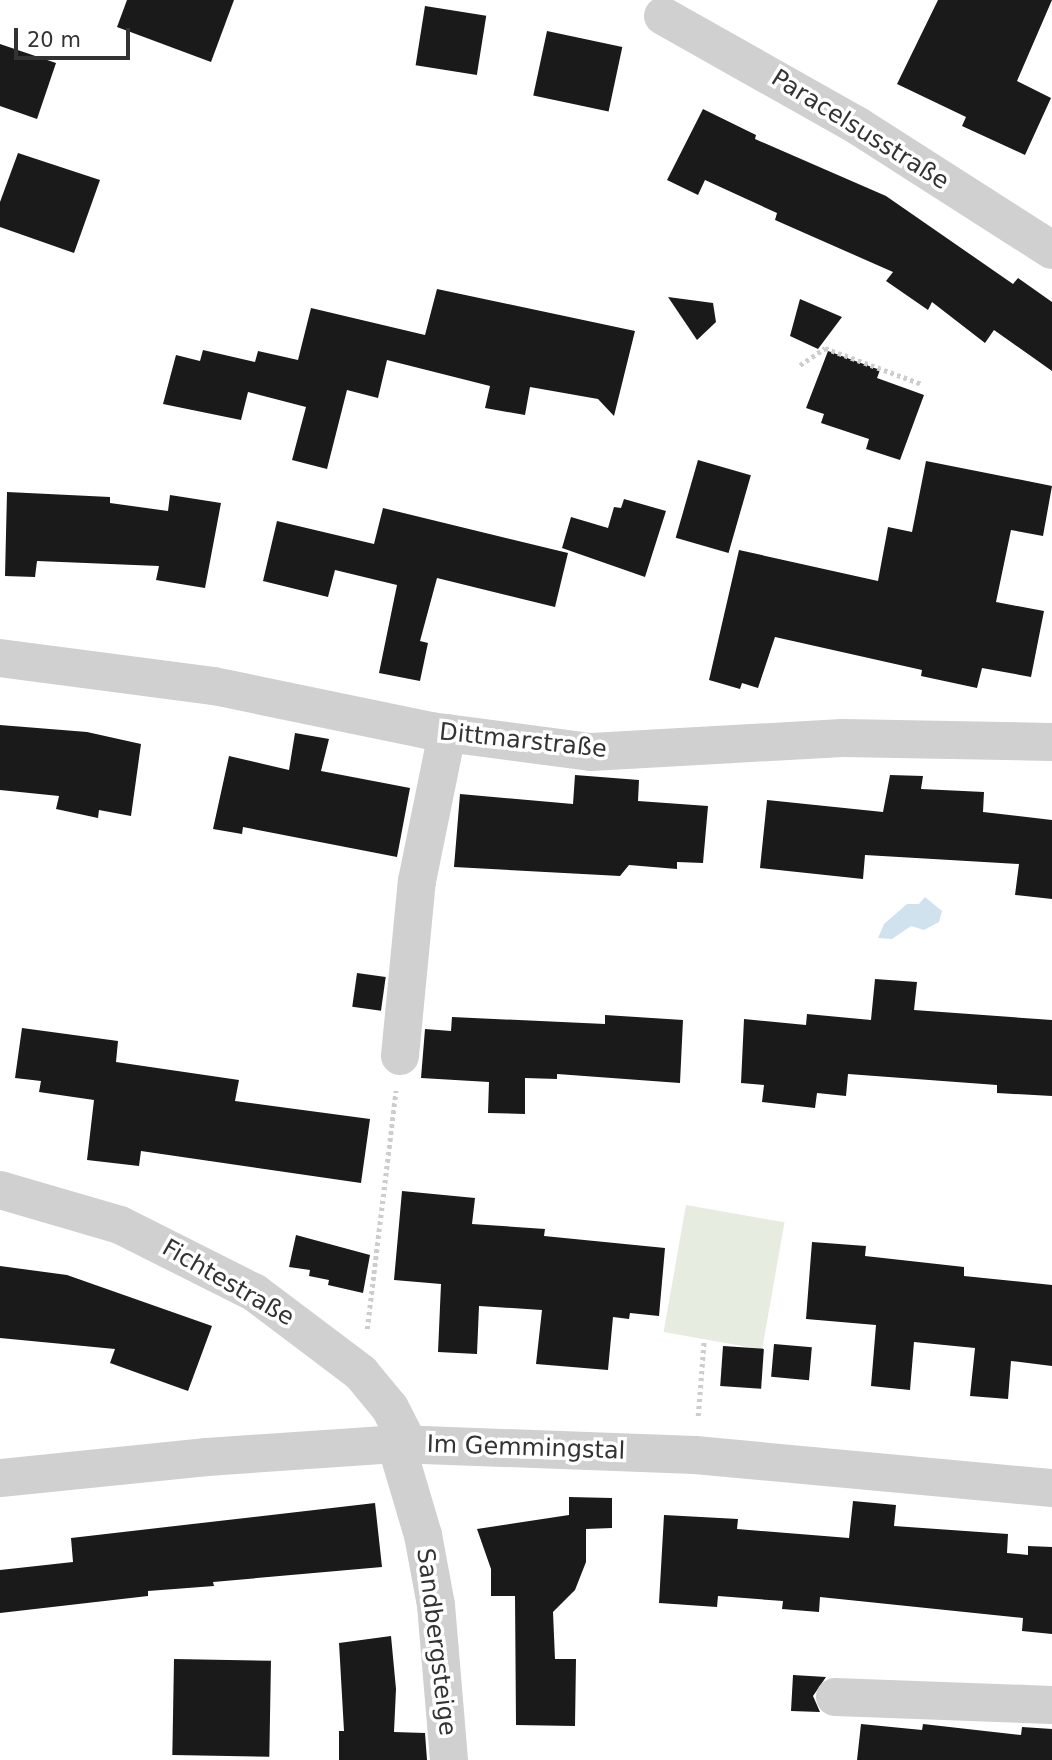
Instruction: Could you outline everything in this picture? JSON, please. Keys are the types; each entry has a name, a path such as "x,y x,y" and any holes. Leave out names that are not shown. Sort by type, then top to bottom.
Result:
{"street":[{"name":"Paracelsusstraße","path":"663,16 858,126 1052,250"},
{"name":"Dittmarstraße","path":"0,658 214,686 447,733 591,752 843,738 1052,742"},
{"path":"400,1056 417,880 447,733"},
{"name":"Fichtestraße","path":"0,1190 120,1225 188,1256 256,1293 356,1368 390,1408 402,1444"},
{"name":"Im Gemmingstal","path":"0,1478 206,1457 402,1444 695,1455 1052,1488"},
{"name":"Sandbergsteige","path":"402,1444 436,1605 449,1760"},
{"path":"835,1697 1052,1705"}],"path":[{"path":"800,365 825,348 922,384"},
{"path":"356,1368 377,1267 400,1056"},
{"path":"695,1455 704,1340"}],"shaded area":[{"path":"686,1205 784,1222 762,1349 664,1332"}],"water":[{"path":"925,897 942,911 939,922 924,930 911,926 892,939 878,938 884,924 907,904 919,904"}],"building":[{"path":"127,0 234,0 211,62 117,27"},
{"path":"938,0 1052,0 1017,81 1051,98 1025,155 962,126 966,117 897,84"},
{"path":"425,6 486,16 477,75 416,65"},
{"path":"547,31 622,47 609,112 533,96"},
{"path":"0,44 56,63 37,119 0,106"},
{"path":"703,109 756,135 755,139 886,196 1013,284 1018,278 1052,302 1052,371 994,330 985,343 932,302 928,310 886,281 893,272 775,220 777,213 705,180 698,195 667,180"},
{"path":"18,153 100,180 74,253 0,227 0,202"},
{"path":"437,289 635,331 614,416 598,399 530,387 525,415 485,408 490,386 387,360 378,398 347,390 327,469 292,460 306,407 248,392 241,420 163,404 176,355 200,361 203,350 255,362 258,351 298,360 311,308 425,335"},
{"path":"668,297 713,303 716,322 697,340"},
{"path":"800,299 842,317 818,349 790,336"},
{"path":"828,351 880,370 877,378 924,395 900,460 866,449 869,439 821,423 824,414 806,408"},
{"path":"698,460 751,475 729,553 676,538"},
{"path":"926,461 1052,486 1043,536 1011,530 996,602 1044,611 1031,677 982,668 977,688 921,676 922,670 775,637 758,688 742,683 740,689 709,680 739,550 878,581 888,527 912,532"},
{"path":"7,492 110,497 110,503 168,511 170,495 221,503 205,588 156,580 159,566 37,561 35,577 5,576"},
{"path":"624,499 666,511 645,577 562,548 571,517 608,528 614,507 621,508"},
{"path":"383,508 568,553 555,607 437,578 420,641 428,643 420,681 379,673 397,585 335,570 328,597 263,581 277,521 374,544"},
{"path":"0,725 87,732 141,744 131,816 99,810 98,818 56,809 59,796 0,790"},
{"path":"295,733 329,739 321,771 410,788 397,857 243,827 242,834 213,829 229,756 289,770"},
{"path":"575,775 639,780 638,801 708,806 703,863 677,862 677,869 629,865 620,876 454,867 460,794 573,804"},
{"path":"890,775 923,776 921,789 984,792 983,812 1052,820 1052,899 1015,895 1019,864 865,855 863,879 760,868 767,800 883,812"},
{"path":"357,973 386,977 381,1011 352,1007"},
{"path":"875,979 917,982 914,1010 1052,1020 1052,1096 997,1093 997,1085 848,1074 846,1096 817,1093 815,1108 762,1102 764,1085 741,1083 744,1019 806,1025 807,1014 871,1020"},
{"path":"605,1015 683,1020 680,1083 557,1074 557,1079 525,1078 525,1114 488,1113 489,1082 421,1078 425,1029 451,1031 452,1017 605,1024"},
{"path":"22,1028 118,1041 116,1062 239,1080 235,1101 370,1119 361,1183 141,1151 139,1166 87,1160 94,1100 39,1092 41,1081 15,1078"},
{"path":"402,1191 475,1198 472,1224 545,1229 544,1236 665,1248 659,1316 630,1313 629,1319 613,1317 608,1370 536,1364 542,1310 479,1306 477,1354 438,1352 441,1284 394,1280"},
{"path":"296,1235 370,1255 363,1293 328,1285 329,1280 309,1276 310,1270 289,1267"},
{"path":"812,1242 866,1246 865,1256 964,1267 964,1276 1052,1285 1052,1366 1011,1361 1008,1399 970,1396 975,1348 914,1342 910,1390 871,1386 876,1325 806,1319"},
{"path":"0,1266 67,1275 212,1326 188,1391 110,1363 115,1349 0,1338"},
{"path":"774,1344 812,1347 809,1380 771,1377"},
{"path":"723,1346 764,1349 761,1389 720,1386"},
{"path":"569,1497 612,1498 612,1528 586,1529 586,1562 575,1590 553,1612 555,1659 576,1659 575,1726 516,1725 515,1596 491,1596 491,1569 477,1529 569,1515"},
{"path":"853,1501 896,1505 894,1526 1008,1534 1007,1553 1028,1555 1028,1546 1052,1547 1052,1634 1022,1631 1023,1618 820,1597 819,1612 782,1609 783,1601 718,1596 717,1607 659,1603 664,1515 738,1519 737,1529 849,1538"},
{"path":"375,1503 382,1567 213,1582 214,1586 148,1591 148,1596 0,1613 0,1570 73,1562 71,1538"},
{"path":"391,1636 396,1689 394,1732 425,1733 427,1760 339,1760 339,1731 344,1731 339,1643"},
{"path":"174,1659 271,1661 269,1757 172,1755"},
{"path":"793,1675 826,1677 813,1696 820,1712 791,1711"},
{"path":"861,1724 922,1730 923,1724 1021,1735 1022,1727 1052,1729 1052,1760 857,1760"}]}
